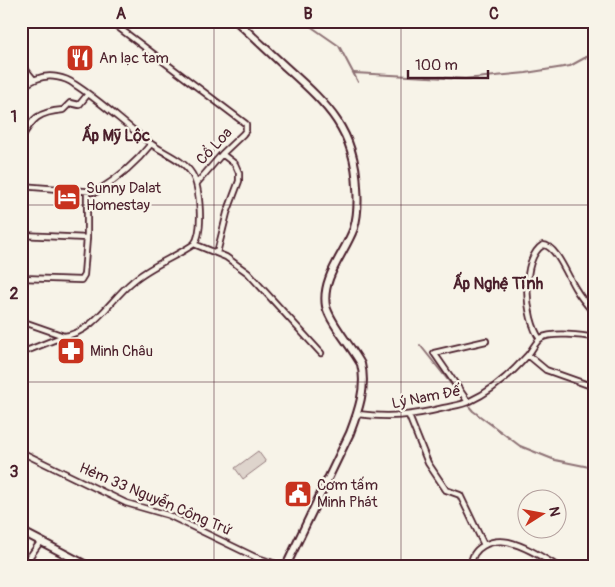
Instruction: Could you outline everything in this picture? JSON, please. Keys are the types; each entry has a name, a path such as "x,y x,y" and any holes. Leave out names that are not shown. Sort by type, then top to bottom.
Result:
{"main road":[{"path":"236,21 323,102 344,130 350,144 357,180 358,206 354,226 333,272 327,288 326,298 330,315 356,355 363,372 363,384 357,414 350,433 286,566"},
{"path":"21,531 88,566"}],"street":[{"name":"Cổ Loa","path":"21,88 34,80 49,76 69,80 151,144 184,164 192,172 197,183 222,154 243,134 246,130 246,124 110,21"},
{"path":"21,64 34,80"},
{"path":"21,139 29,124 36,118 50,112 63,110 70,103 79,105 88,94"},
{"path":"21,186 96,192 142,156 151,144"},
{"path":"217,253 227,213 239,181 239,173 235,164 222,154"},
{"path":"21,354 75,333 88,325 133,281 194,244 200,228 197,183"},
{"path":"21,278 81,280 84,275 87,238 88,192"},
{"path":"21,235 87,238"},
{"path":"194,244 217,253 237,264 250,275 320,353"},
{"path":"594,313 576,289 556,253 547,244 543,245 536,251 530,263 528,284 529,313 536,334 540,338 550,335 594,338"},
{"path":"21,321 64,336"},
{"name":"Lý Nam Đế","path":"357,414 379,417 408,416 468,402 494,386 528,355 540,338"},
{"path":"468,402 434,353 486,341"},
{"path":"528,355 546,370 594,387"},
{"path":"408,416 428,463 446,490 460,495 484,545"},
{"name":"Hẻm 33 Nguyễn Công Trứ","path":"21,452 126,503 168,516 255,557 282,566"},
{"path":"23,566 41,541"},
{"path":"471,566 472,556 475,551 484,545 502,542 509,542 557,566"}],"shaded area":[{"path":"258,451 266,462 243,479 235,468"}],"waterway":[{"path":"303,21 339,46 358,82"},
{"path":"354,73 465,79 526,73 570,66 590,55 594,55"},
{"path":"420,345 463,399"},
{"path":"467,404 473,411 520,446 555,460 594,468"}],"place":[{"name":"An lạc tam","path":"80,58"},
{"name":"Sunny Dalat Homestay","path":"67,197"},
{"name":"Minh Châu","path":"71,351"},
{"name":"Cơm tấm Minh Phát","path":"298,494"}],"district":[{"name":"Ấp Mỹ Lộc","path":"116,135"},
{"name":"Ấp Nghệ Tĩnh","path":"498,283"}]}
